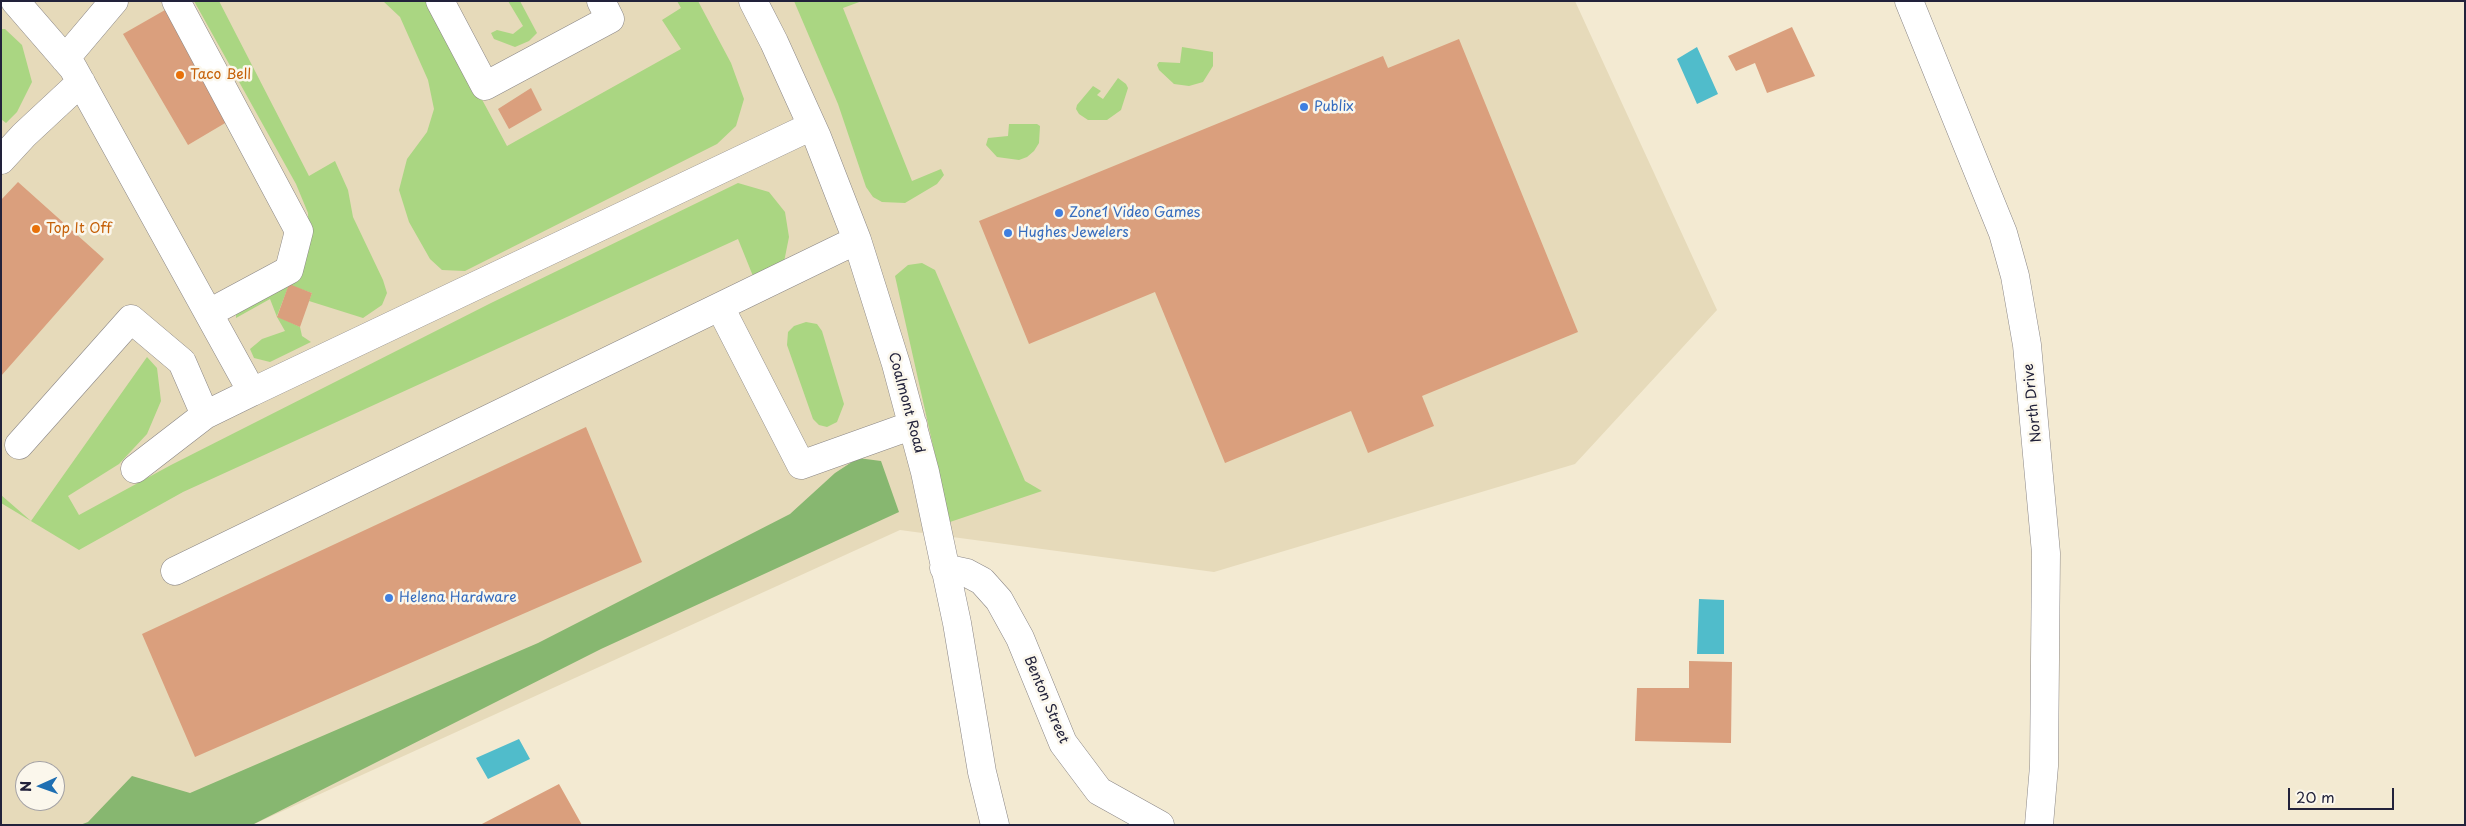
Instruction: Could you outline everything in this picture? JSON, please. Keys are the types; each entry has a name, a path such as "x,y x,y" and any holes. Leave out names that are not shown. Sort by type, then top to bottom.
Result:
{"street":[{"path":"15,1 65,59 81,82 252,392"},
{"path":"65,59 114,1"},
{"path":"176,1 298,231 289,270 209,314"},
{"path":"440,1 485,86 610,19 601,1"},
{"name":"Coalmont Road","path":"753,1 812,126 857,240 896,364 925,472 957,623 982,772 995,825"},
{"name":"North Drive","path":"1909,1 2003,232 2015,276 2026,346 2046,553 2044,766 2039,825"},
{"path":"1,160 24,135 81,82"},
{"path":"135,469 205,415 812,126"},
{"path":"175,571 857,240"},
{"path":"720,307 801,466 913,425"},
{"path":"18,445 131,319 182,362 205,415"},
{"name":"Benton Street","path":"944,568 967,573 982,581 999,600 1020,638 1063,743 1098,791 1160,825"}],"shaded area":[{"path":"1,1 1575,1 1717,310 1575,464 1214,572 900,530 252,825 1,825"}],"green space":[{"path":"194,1 219,1 309,176 335,161 348,190 353,217 383,280 387,293 382,305 363,318 309,301 312,293 289,285 277,316 300,327 302,336 311,342 270,362 254,358 250,349 262,339 285,331 277,317 270,299 236,318 236,307 309,242 308,213 296,184"},
{"path":"383,1 429,1 507,146 681,49 662,20 681,8 677,1 698,1 731,63 744,99 736,126 717,144 465,271 442,270 430,259 409,222 399,190 407,159 427,132 434,109 428,80 400,17"},
{"path":"508,1 520,1 537,33 529,41 515,47 494,39 491,33 497,30 513,34 523,26"},
{"path":"794,1 862,1 843,8 912,181 941,169 944,175 937,184 905,203 882,202 873,197 866,187 838,104"},
{"path":"1,29 5,29 22,45 32,82 17,112 6,123 1,119"},
{"path":"1182,47 1213,52 1213,66 1203,82 1189,86 1174,84 1159,70 1157,65 1159,62 1180,63"},
{"path":"1118,78 1128,88 1121,110 1107,120 1088,120 1079,114 1076,109 1077,105 1093,86 1101,91 1097,95 1103,99"},
{"path":"1009,124 1037,124 1040,126 1039,143 1027,157 1019,160 997,157 986,145 988,138 1008,136"},
{"path":"738,183 769,192 785,212 789,237 784,262 755,281 738,239 183,492 79,550 1,503 1,495 31,521 147,357 157,368 161,401 147,434 119,464 68,496 79,515 171,465 491,303"},
{"path":"922,263 935,270 1025,481 1042,491 950,522 895,276 908,265"},
{"path":"806,322 817,324 822,331 844,404 837,422 827,427 819,425 813,419 787,345 788,332 794,326"},
{"path":"858,458 881,461 899,512 601,649 252,825 80,825 88,822 132,776 190,793 538,643 790,514 835,473"}],"water":[{"path":"1697,47 1718,94 1697,104 1677,59"},
{"path":"1699,599 1724,600 1724,654 1697,654"},
{"path":"519,739 530,759 488,779 476,758"}],"building":[{"name":"Taco Bell","path":"172,6 237,116 188,145 123,34"},
{"path":"1792,27 1815,76 1767,93 1755,63 1736,71 1728,56"},
{"path":"1459,39 1578,332 1422,396 1434,426 1368,453 1351,411 1225,463 1155,292 1029,344 979,221 1383,56 1388,68"},
{"path":"531,88 542,110 509,129 498,109"},
{"name":"Top It Off","path":"18,182 104,259 1,376 1,200"},
{"path":"289,284 312,293 300,327 277,317"},
{"name":"Helena Hardware","path":"586,427 642,562 195,757 142,634"},
{"path":"1689,661 1732,662 1731,743 1635,741 1637,688 1689,688"},
{"path":"559,784 582,825 480,825"}],"place":[{"name":"Taco Bell","path":"180,75"},
{"name":"Publix","path":"1304,107"},
{"name":"Zone1 Video Games","path":"1059,213"},
{"name":"Top It Off","path":"36,229"},
{"name":"Hughes Jewelers","path":"1008,233"},
{"name":"Helena Hardware","path":"389,598"}]}
